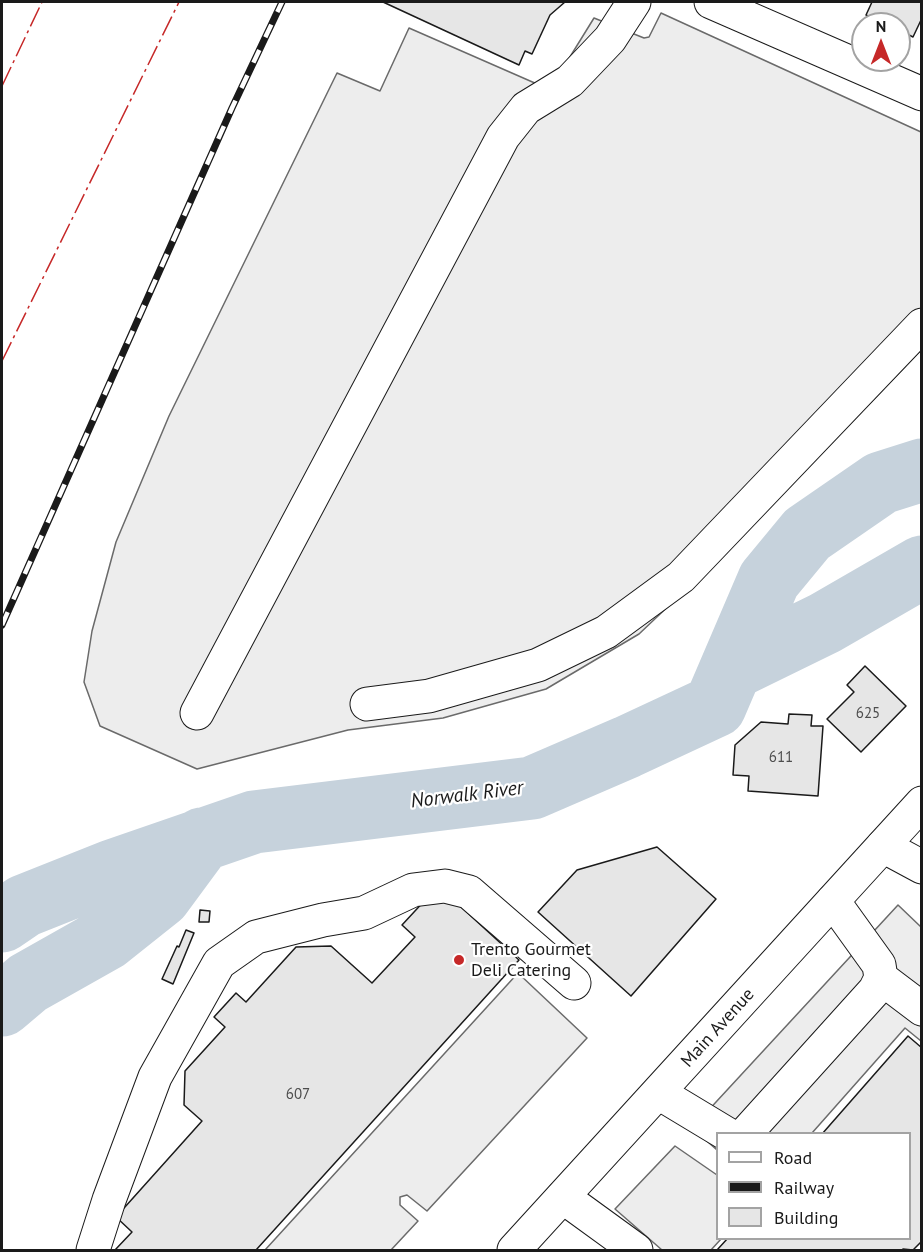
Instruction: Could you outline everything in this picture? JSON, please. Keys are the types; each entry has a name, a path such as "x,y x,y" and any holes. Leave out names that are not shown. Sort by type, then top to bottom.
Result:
{"main road":[{"path":"196,713 503,137 526,108 570,81 578,73 610,39 634,2"},
{"path":"711,2 921,94"},
{"path":"367,704 429,696 538,665 606,632 681,577 921,325"},
{"name":"Main Avenue","path":"514,1251 921,803"},
{"path":"883,846 921,867"},
{"path":"93,1251 109,1200 155,1077 219,963 256,937 364,913 413,890 445,886 469,892 574,983"},
{"path":"747,1132 875,990 881,978 879,965 833,901"},
{"path":"881,978 921,1009"},
{"path":"659,1093 725,1132"},
{"path":"563,1197 636,1251"}],"shaded area":[{"path":"661,13 921,132 921,350 735,543 639,634 546,689 443,718 348,730 197,769 100,726 84,682 92,631 116,542 169,416 337,73 380,91 409,28 537,84 560,73 594,18 644,38 649,37"},
{"path":"898,905 921,927 921,1041 905,1028 813,1132 716,1132 716,1149 692,1128"},
{"path":"518,973 587,1038 427,1211 407,1195 400,1197 400,1205 418,1221 391,1250 265,1250"},
{"path":"675,1146 716,1174 716,1240 720,1240 711,1250 662,1250 615,1209"}],"building":[{"path":"383,2 565,2 550,15 532,54 525,51 519,65"},
{"path":"872,2 922,2 922,18 913,37 911,36 911,12 867,12"},
{"path":"865,666 906,706 861,752 827,719 854,692 847,685"},
{"path":"789,714 812,715 811,726 823,726 818,796 748,791 749,776 733,775 735,745 761,722 788,724"},
{"path":"657,847 716,899 631,996 538,912 577,870"},
{"path":"449,896 519,960 256,1250 115,1250 132,1232 116,1217 202,1121 184,1105 185,1071 225,1027 214,1017 236,993 246,1002 296,947 331,946 372,983 415,937 402,925 427,898"},
{"path":"200,910 210,911 209,922 199,922"},
{"path":"186,930 194,933 173,984 162,979"},
{"path":"908,1036 922,1048 922,1241 913,1250 717,1250 726,1240 911,1240 911,1132 824,1132"}],"waterway":[{"name":"Norwalk River","path":"2,921 24,906 112,871 254,822 532,788 715,706 769,580 807,534 881,483 922,470"},
{"name":"Norwalk River","path":"731,669 825,623 922,567"},
{"name":"Norwalk River","path":"2,1005 28,983 106,939 160,896 202,839"}],"railway":[{"path":"2,625 232,108 282,2"}],"power":[{"path":"2,86 42,2"},
{"path":"2,361 179,2"}],"place":[{"name":"Trento Gourmet Deli Catering","path":"459,960"}]}
